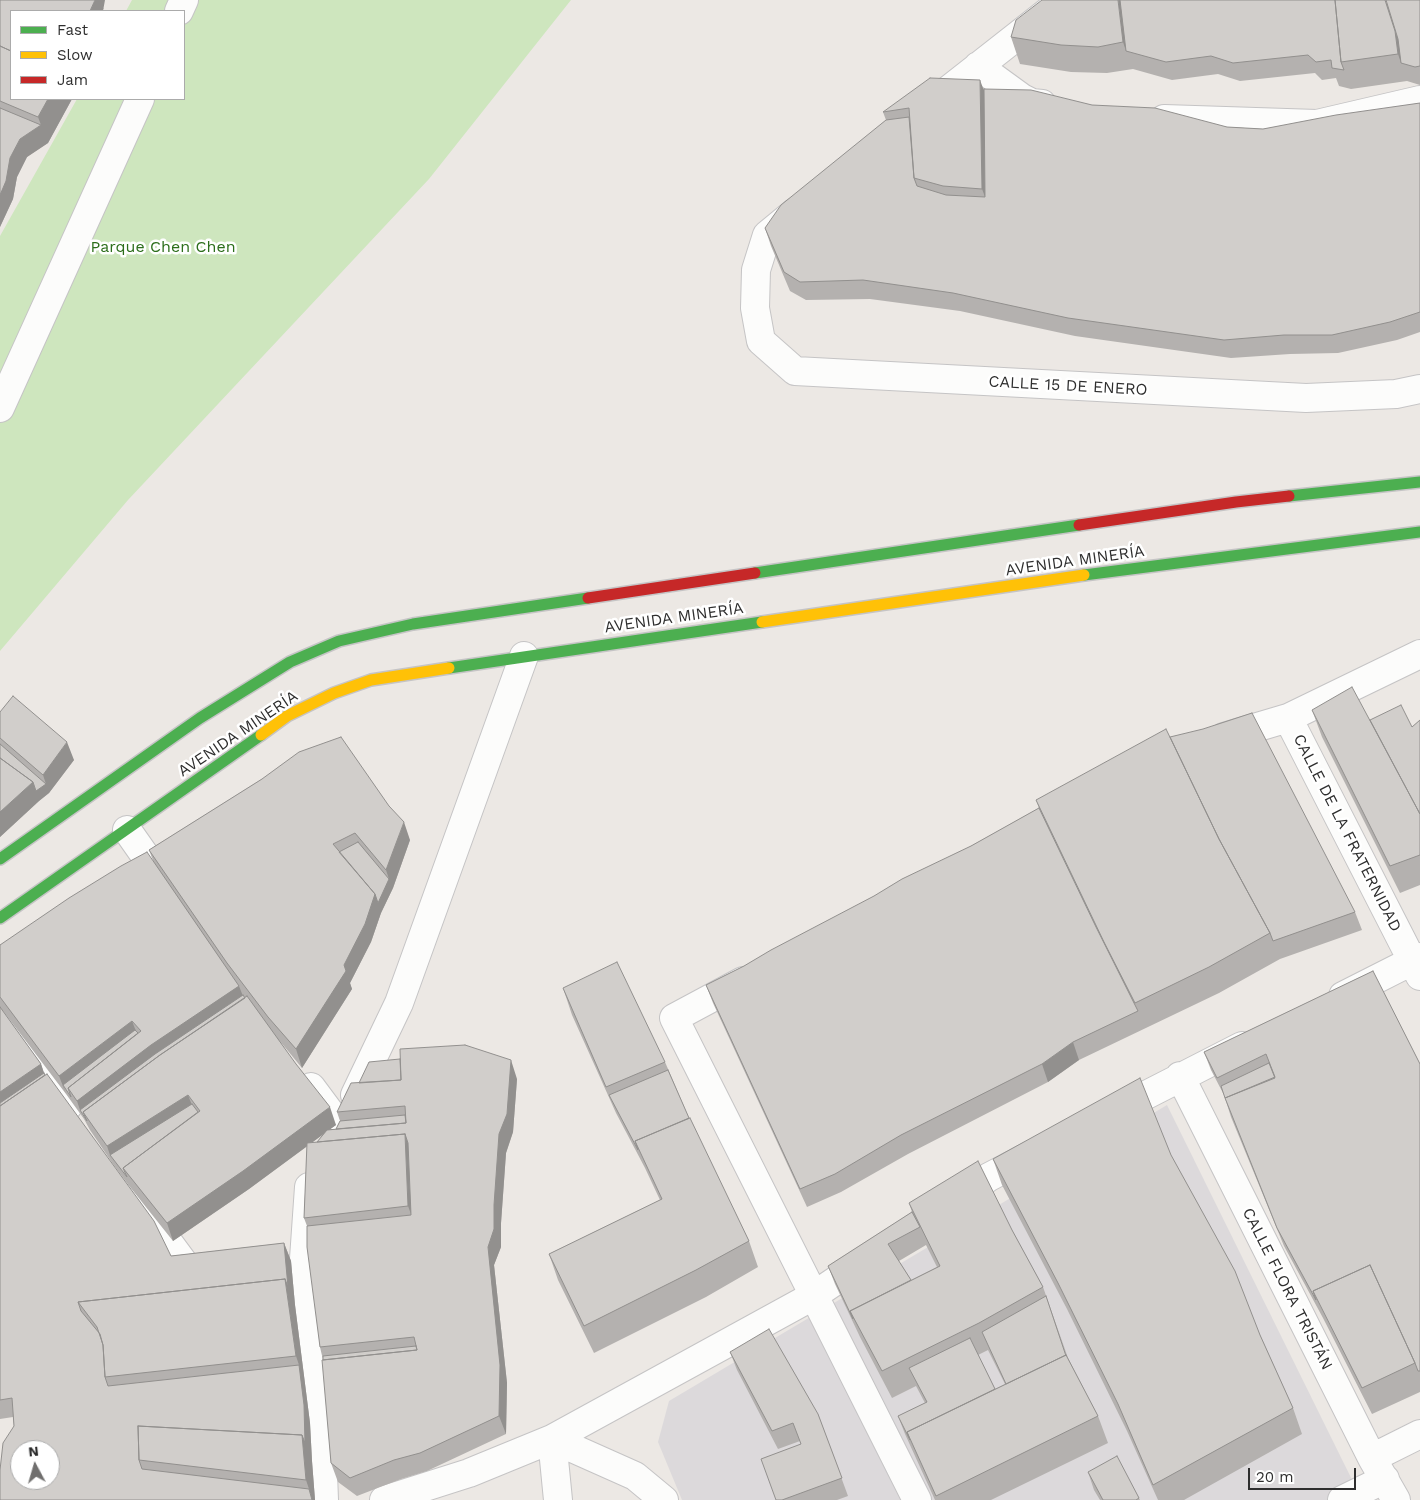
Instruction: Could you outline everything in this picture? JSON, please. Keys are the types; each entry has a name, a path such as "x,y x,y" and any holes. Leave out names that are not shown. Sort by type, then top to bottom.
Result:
{"main road":[{"name":"AVENIDA MINERÍA","path":"0,859 200,718 290,662 339,641 413,624 1217,505 1420,482"},
{"name":"AVENIDA MINERÍA","path":"0,918 288,716 334,693 371,680 524,656 1066,578 1420,532"}],"street":[{"path":"910,120 1063,0"},
{"path":"978,66 1022,98 1032,103 1070,108"},
{"path":"0,408 140,100"},
{"path":"1135,118 1317,124 1420,100"},
{"name":"CALLE 15 DE ENERO","path":"812,199 767,235 756,270 755,308 761,341 796,371 1306,398 1396,394 1420,389"},
{"path":"1198,744 1288,718 1420,654"},
{"path":"324,1500 321,1418 303,1272 316,1156 340,1126 399,1003 524,656"},
{"name":"CALLE DE LA FRATERNIDAD","path":"1288,718 1418,965"},
{"path":"127,830 178,904"},
{"path":"1323,1005 1418,965"},
{"path":"762,971 674,1018 916,1500"},
{"path":"0,1012 83,1125"},
{"path":"1093,1122 1260,1036"},
{"path":"293,1064 340,1126"},
{"name":"CALLE FLORA TRISTÁN","path":"1180,1076 1384,1479"},
{"path":"933,1215 989,1178 1050,1145"},
{"path":"118,1174 183,1262"},
{"path":"384,1500 469,1473 552,1439 813,1296 885,1247"},
{"path":"1342,1500 1384,1479 1420,1434"},
{"path":"552,1439 558,1500"},
{"path":"552,1439 635,1476 664,1500"}],"shaded area":[{"path":"1167,1105 1362,1500 682,1500 658,1442 669,1401"}],"green space":[{"name":"Parque Chen Chen","path":"132,0 571,0 429,179 128,500 0,651 0,236 76,100 185,100 185,10 127,10"}],"building":[{"path":"0,0 95,0 90,10 10,10 10,51 0,46"},
{"path":"1042,0 1118,0 1123,42 1098,47 1061,45 1011,37 1016,20"},
{"path":"1120,0 1335,0 1341,62 1344,70 1332,68 1331,60 1316,62 1308,55 1233,63 1211,56 1166,62 1126,51"},
{"path":"1335,0 1385,0 1395,31 1398,54 1341,62"},
{"path":"1386,0 1420,0 1420,66 1415,67 1401,63 1398,39"},
{"path":"0,46 10,51 10,100 47,100 38,117 0,101"},
{"path":"930,78 980,80 982,189 943,186 914,178 909,108 883,112"},
{"path":"984,89 1031,90 1092,105 1155,108 1227,127 1263,129 1336,115 1420,103 1420,312 1390,322 1332,335 1284,335 1224,340 1068,318 953,293 863,280 800,282 784,272 765,228 781,205 886,120 909,117 914,178 917,186 946,195 985,197"},
{"path":"0,108 41,125 20,139 10,158 6,181 0,195"},
{"path":"1352,687 1420,814 1420,855 1390,866 1312,710"},
{"path":"13,696 67,742 43,775 0,738 0,712"},
{"path":"1401,705 1412,727 1420,720 1420,814 1370,720"},
{"path":"1252,713 1355,912 1273,941 1219,839 1170,737 1203,729"},
{"path":"1166,729 1219,839 1270,933 1209,967 1135,1003 1036,800"},
{"path":"341,737 389,806 404,822 386,870 355,833 333,844 375,894 365,924 344,965 346,971 296,1049 268,1017 227,963 149,850 262,779 299,752"},
{"path":"0,744 46,784 36,791 33,782 0,758"},
{"path":"0,758 33,782 0,812"},
{"path":"1039,808 1138,1011 1073,1042 1042,1064 901,1135 835,1174 800,1189 706,985 874,896 902,879 971,846"},
{"path":"358,842 389,879 378,903 375,894 339,852"},
{"path":"147,852 239,986 151,1045 77,1101 68,1088 141,1031 132,1021 59,1076 0,997 0,945 69,898"},
{"path":"617,962 665,1062 606,1087 563,988"},
{"path":"1373,971 1420,1064 1420,1371 1418,1371 1370,1265 1313,1291 1316,1300 1277,1228 1225,1098 1275,1077 1266,1054 1217,1078 1204,1052"},
{"path":"243,995 245,998 160,1055 83,1112 87,1121 80,1110 155,1054"},
{"path":"247,996 330,1107 243,1171 167,1223 123,1168 200,1111 188,1095 107,1146 83,1112 160,1055"},
{"path":"0,1007 41,1064 0,1092"},
{"path":"135,1030 138,1033 68,1088 71,1097 63,1085"},
{"path":"465,1045 511,1060 507,1114 499,1134 494,1229 488,1247 500,1365 499,1416 420,1453 394,1460 350,1478 331,1463 322,1360 417,1350 414,1337 320,1347 307,1247 307,1226 411,1215 408,1143 405,1134 317,1142 327,1130 406,1123 405,1106 337,1112 351,1083 401,1080 400,1049"},
{"path":"400,1059 401,1080 359,1083 369,1062"},
{"path":"1269,1063 1275,1078 1225,1098 1221,1086"},
{"path":"668,1070 689,1118 635,1141 638,1150 609,1095"},
{"path":"44,1073 45,1075 0,1106 0,1103"},
{"path":"47,1074 154,1221 171,1256 284,1243 288,1287 285,1279 78,1302 81,1311 100,1334 103,1345 105,1377 108,1386 299,1365 304,1405 305,1443 302,1435 138,1426 139,1460 142,1469 309,1489 312,1500 0,1500 0,1470 3,1443 14,1426 12,1398 0,1400 0,1106"},
{"path":"1140,1078 1171,1155 1235,1271 1260,1335 1293,1408 1153,1485 1118,1404 1058,1283 993,1159"},
{"path":"192,1104 198,1112 123,1168 127,1177 110,1155"},
{"path":"405,1115 406,1123 336,1129 340,1121"},
{"path":"690,1118 749,1241 696,1270 584,1326 549,1254 662,1199 635,1141"},
{"path":"405,1134 408,1206 304,1218 307,1143"},
{"path":"978,1161 1043,1287 979,1323 882,1371 850,1311 940,1266 909,1203"},
{"path":"912,1212 920,1227 888,1244 911,1280 850,1311 853,1319 828,1266"},
{"path":"1370,1265 1415,1363 1362,1388 1313,1291"},
{"path":"285,1279 296,1356 105,1377 103,1345 97,1327 78,1302"},
{"path":"1046,1296 1066,1355 1006,1384 982,1332"},
{"path":"769,1329 818,1414 842,1478 782,1500 776,1500 761,1459 801,1444 793,1423 772,1431 730,1352"},
{"path":"970,1338 995,1389 907,1432 910,1440 898,1416 927,1402 909,1368"},
{"path":"416,1346 417,1350 323,1360 323,1356"},
{"path":"1066,1355 1098,1416 936,1496 907,1432"},
{"path":"138,1426 302,1435 306,1480 139,1460"},
{"path":"1117,1456 1139,1498 1136,1500 1103,1500 1088,1472"}],"traffic: fast":[{"path":"1289,496 1420,482"},
{"path":"755,573 1079,525"},
{"path":"1084,575 1420,532"},
{"path":"0,859 200,718 290,662 339,641 413,624 588,598"},
{"path":"449,668 762,622"},
{"path":"0,918 261,735"}],"traffic: slow":[{"path":"762,622 1084,575"},
{"path":"261,735 287,716 334,693 371,680 449,668"}],"traffic: jam":[{"path":"1079,525 1289,496"},
{"path":"588,598 755,573"}]}
